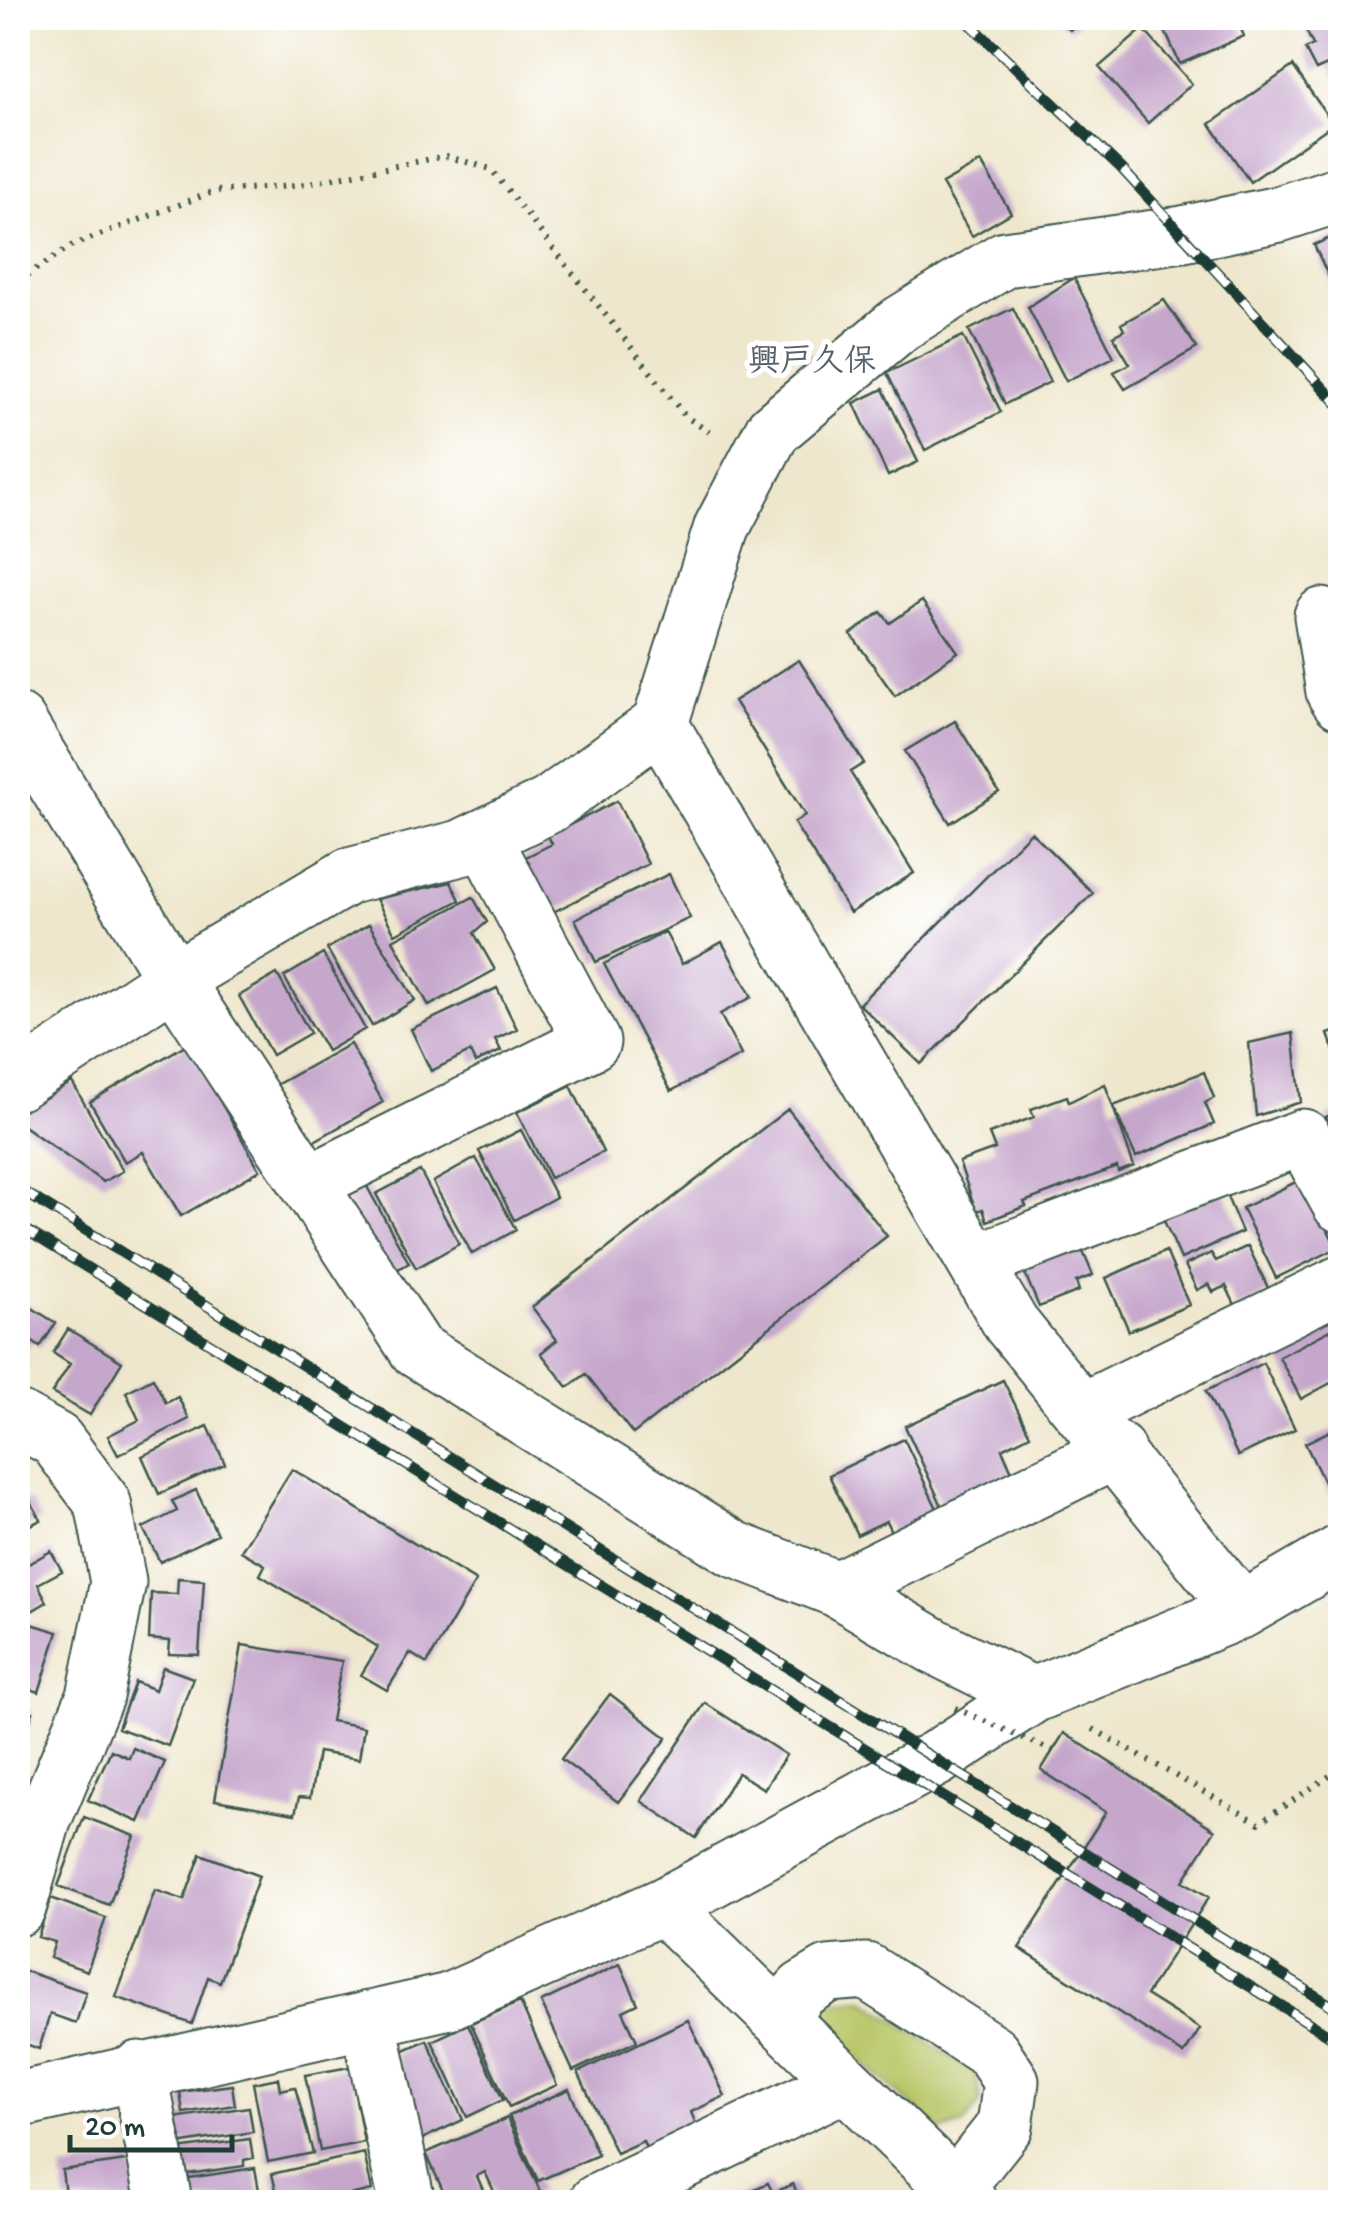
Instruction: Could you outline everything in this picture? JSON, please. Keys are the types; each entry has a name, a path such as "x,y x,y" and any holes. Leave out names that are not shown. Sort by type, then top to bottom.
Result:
{"street":[{"path":"18,1082 174,979 349,876 461,848 549,805 660,724 722,527 773,430 900,324 1006,259 1184,234 1279,214 1340,194"},
{"path":"1322,616 1334,692 1340,701"},
{"path":"18,722 174,979 417,1350 734,1549 837,1589 934,1646 1033,1694"},
{"path":"660,724 1011,1324 1242,1610"},
{"path":"308,1184 592,1042 483,837"},
{"path":"976,1262 1303,1137 1340,1204"},
{"path":"837,1589 1340,1284"},
{"path":"18,1419 56,1440 103,1502 118,1582 95,1696 43,1820 18,1908"},
{"path":"18,2100 448,2001 664,1906 937,1758 1033,1694 1242,1610 1340,1553"},
{"path":"664,1906 846,2084 962,2196 1005,2126 1011,2082 992,2052 866,1971 828,1974 802,1989 778,2017"},
{"path":"368,2018 406,2202"},
{"path":"140,2069 164,2202"},
{"path":"604,2201 846,2084"}],"path":[{"path":"18,281 71,246 214,191 294,186 446,156 490,169 684,416 756,464"},
{"path":"1033,1694 1260,1823 1340,1769"},
{"path":"955,1708 1053,1752"}],"green space":[{"path":"863,1999 976,2073 981,2102 964,2124 942,2131 835,2039 820,2019 830,2002"}],"building":[{"path":"1057,18 1083,18 1070,30"},
{"path":"1159,18 1236,18 1244,36 1180,64"},
{"path":"1300,18 1340,18 1340,85 1327,65 1316,70 1305,49 1313,45"},
{"path":"1143,29 1192,84 1148,123 1099,67"},
{"path":"1293,66 1333,124 1250,182 1210,124"},
{"path":"981,162 1011,213 972,236 942,184"},
{"path":"1339,234 1340,238 1340,301 1314,245"},
{"path":"1074,278 1114,357 1066,381 1028,307"},
{"path":"1164,300 1197,348 1125,389 1114,372 1130,364 1113,336 1124,330 1121,324"},
{"path":"1013,308 1050,382 1005,404 969,330"},
{"path":"963,336 1001,412 925,450 887,373"},
{"path":"883,389 918,462 888,476 854,403"},
{"path":"922,601 958,652 895,696 851,634 881,612 890,623"},
{"path":"799,660 864,763 850,772 914,873 850,913 794,823 805,815 734,701"},
{"path":"955,721 999,792 950,823 905,751"},
{"path":"617,801 648,864 549,914 522,859 552,844 548,836"},
{"path":"1031,832 1093,893 921,1064 859,1004"},
{"path":"669,874 690,918 596,962 575,919"},
{"path":"451,882 460,900 395,934 376,899"},
{"path":"473,897 487,922 474,933 495,970 429,1006 393,940"},
{"path":"369,924 415,1000 372,1026 327,949"},
{"path":"665,932 682,964 722,942 752,997 720,1014 741,1055 671,1091 604,964"},
{"path":"323,954 365,1029 327,1051 284,977"},
{"path":"277,974 310,1033 272,1055 239,996"},
{"path":"497,988 517,1029 495,1039 501,1051 475,1063 470,1052 431,1071 411,1029"},
{"path":"1340,1030 1340,1068 1328,1034"},
{"path":"1293,1033 1301,1102 1256,1116 1249,1043"},
{"path":"187,1044 260,1170 181,1216 143,1152 125,1162 90,1102"},
{"path":"350,1044 383,1102 309,1144 276,1085"},
{"path":"1204,1072 1214,1098 1205,1103 1214,1124 1136,1157 1113,1106"},
{"path":"72,1082 123,1171 103,1182 18,1122 18,1114"},
{"path":"1105,1084 1134,1166 1118,1172 1117,1167 1024,1202 1026,1206 987,1221 983,1209 976,1211 959,1162 995,1149 989,1134 1034,1117 1031,1109 1067,1096 1069,1102"},
{"path":"571,1086 603,1152 550,1178 517,1112"},
{"path":"788,1109 887,1236 633,1434 586,1374 568,1387 541,1353 557,1340 532,1307"},
{"path":"1340,1111 1340,1144 1338,1145 1326,1117"},
{"path":"521,1130 556,1197 514,1220 479,1151"},
{"path":"476,1158 516,1230 472,1254 433,1182"},
{"path":"420,1171 459,1244 416,1268 376,1194"},
{"path":"1219,1178 1242,1232 1181,1259 1157,1205"},
{"path":"1302,1179 1337,1248 1276,1278 1242,1208"},
{"path":"365,1183 409,1263 387,1275 343,1195"},
{"path":"1075,1233 1093,1275 1076,1282 1079,1291 1039,1307 1018,1257"},
{"path":"1248,1246 1270,1292 1237,1309 1226,1286 1213,1292 1209,1284 1197,1290 1185,1265 1211,1253 1216,1261"},
{"path":"1166,1251 1189,1305 1129,1331 1106,1278"},
{"path":"18,1299 56,1323 40,1347 31,1341 21,1358"},
{"path":"1340,1325 1340,1385 1338,1379 1301,1399 1279,1357"},
{"path":"68,1329 122,1362 90,1415 52,1393 70,1364 53,1353"},
{"path":"1263,1363 1295,1429 1238,1456 1206,1391"},
{"path":"153,1378 166,1403 178,1397 189,1419 118,1455 108,1436 139,1420 126,1392"},
{"path":"1003,1380 1030,1435 1002,1449 1012,1472 942,1506 905,1426"},
{"path":"208,1426 225,1464 159,1494 142,1456"},
{"path":"1334,1429 1340,1442 1340,1515 1305,1443"},
{"path":"904,1439 941,1517 895,1540 886,1521 857,1535 829,1475"},
{"path":"292,1469 476,1581 427,1664 410,1653 387,1690 361,1675 378,1647 260,1575 265,1565 241,1551"},
{"path":"196,1490 217,1534 160,1562 143,1528 177,1511 172,1501"},
{"path":"30,1500 41,1520 18,1531 18,1506"},
{"path":"51,1551 62,1571 38,1584 47,1602 18,1619 18,1570"},
{"path":"178,1578 204,1580 199,1655 169,1654 170,1641 149,1639 151,1593 177,1594"},
{"path":"25,1622 58,1632 39,1692 18,1685 18,1645"},
{"path":"242,1645 342,1661 331,1721 364,1727 359,1759 318,1752 310,1798 299,1797 295,1814 215,1800"},
{"path":"163,1667 193,1678 168,1746 118,1728 135,1682 155,1690"},
{"path":"610,1694 667,1738 618,1802 561,1759"},
{"path":"705,1703 786,1755 764,1789 738,1773 696,1838 641,1801"},
{"path":"18,1707 33,1712 22,1746 18,1744"},
{"path":"1064,1733 1215,1830 1183,1881 1209,1897 1146,1995 1200,2029 1184,2054 1019,1948 1106,1812 1041,1770"},
{"path":"133,1748 165,1762 139,1822 88,1800 111,1750 129,1758"},
{"path":"84,1817 135,1836 109,1905 58,1886"},
{"path":"201,1854 259,1876 220,1982 208,1977 192,2024 116,1997 155,1890 184,1900"},
{"path":"51,1898 106,1918 87,1971 50,1958 55,1942 38,1937"},
{"path":"620,1964 638,2004 623,2011 637,2041 573,2071 541,2002"},
{"path":"25,1971 86,1992 76,2023 50,2014 39,2049 18,2041 18,1993"},
{"path":"520,2002 557,2085 509,2107 471,2023"},
{"path":"688,2020 725,2096 691,2112 701,2136 651,2159 643,2141 616,2153 578,2072"},
{"path":"468,2024 503,2100 467,2117 432,2041"},
{"path":"427,2040 463,2120 420,2140 395,2054"},
{"path":"350,2067 364,2142 320,2151 305,2075"},
{"path":"278,2078 280,2090 295,2087 313,2153 268,2162 253,2083"},
{"path":"232,2085 235,2105 183,2113 180,2092"},
{"path":"569,2089 598,2155 538,2181 509,2116"},
{"path":"249,2107 253,2132 177,2144 173,2118"},
{"path":"507,2118 540,2191 513,2202 499,2202 485,2172 477,2176 488,2202 448,2202 426,2153"},
{"path":"250,2139 253,2158 244,2160 244,2166 181,2175 178,2149"},
{"path":"364,2153 372,2190 318,2202 279,2202 272,2174"},
{"path":"133,2160 139,2202 66,2202 62,2170"},
{"path":"255,2168 260,2196 253,2198 254,2202 243,2202 249,2198 186,2202 182,2179"},
{"path":"768,2183 773,2193 793,2184 801,2202 726,2202"}],"railway":[{"path":"964,18 1121,168 1340,406"},
{"path":"18,1188 1340,2011"},
{"path":"18,1225 1340,2042"}],"district":[{"name":"興戸久保","path":"812,359"}]}
